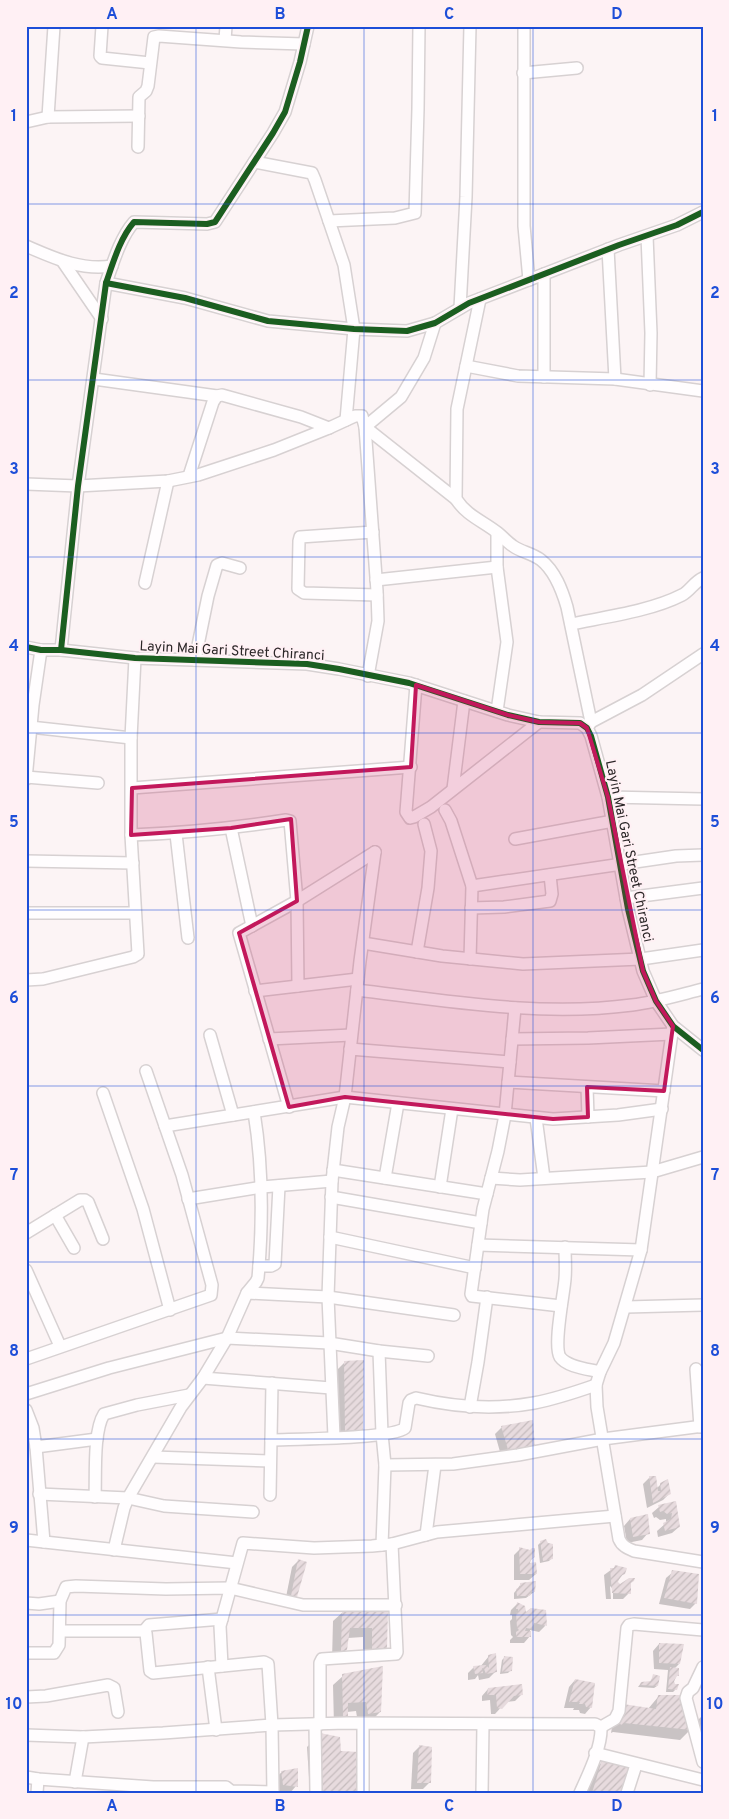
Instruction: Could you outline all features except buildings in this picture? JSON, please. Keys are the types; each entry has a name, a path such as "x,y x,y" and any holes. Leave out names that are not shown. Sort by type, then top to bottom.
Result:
{"street":[{"path":"48,117 54,26"},
{"path":"102,26 99,54 102,58 150,63"},
{"path":"224,40 226,26"},
{"path":"61,650 78,486 106,284 112,266 129,228 134,222 212,224 215,222 285,112 300,62 308,26"},
{"path":"329,221 395,218 415,212 419,26"},
{"path":"460,308 466,197 470,26"},
{"path":"524,26 524,226 529,280"},
{"path":"138,147 139,97 146,91 154,37 304,44"},
{"path":"523,73 577,68"},
{"path":"26,122 48,117 139,116"},
{"path":"254,162 312,173 344,265 354,329 346,420"},
{"path":"106,284 185,298 268,320 354,329 408,331 435,323 480,299 677,225 703,212"},
{"path":"647,236 650,385"},
{"path":"26,246 63,262 100,268 112,266"},
{"path":"608,250 615,379"},
{"path":"63,262 102,319"},
{"path":"544,274 544,378"},
{"path":"456,499 457,409 480,299"},
{"path":"366,427 401,397 424,358 435,323"},
{"path":"466,366 506,374 544,378 615,379 703,392"},
{"path":"94,378 217,396 222,395 300,417 329,428"},
{"path":"189,476 217,396"},
{"path":"26,484 78,486 168,481 274,450 355,416 362,416 366,427 378,621 368,676"},
{"path":"366,427 456,499 466,512 497,532 512,546 541,560 552,572 561,589 571,624 589,725 642,695 703,654"},
{"path":"145,583 168,481"},
{"path":"373,532 300,537 298,589 304,593 377,595"},
{"path":"497,532 497,567 507,642 497,711"},
{"path":"195,660 216,565 222,562 240,568"},
{"path":"376,580 497,567"},
{"path":"571,624 633,611 664,602 683,595 696,581 703,578"},
{"name":"Layin Mai Gari Street Chiranci","path":"26,647 135,658 307,664 416,685 497,711 539,722 570,722 589,725 608,797 626,898 643,971 656,1001 673,1030 703,1050"},
{"path":"41,650 30,705 26,778 98,783"},
{"path":"26,980 43,979 133,957 138,954 132,835 131,738 135,658"},
{"path":"416,685 406,812 410,818 453,790 539,722"},
{"path":"453,790 464,701"},
{"path":"30,727 131,738"},
{"path":"132,788 411,767"},
{"path":"608,797 703,800"},
{"path":"445,810 451,821 472,886 470,959"},
{"path":"132,835 176,834 290,821 297,900 298,986"},
{"path":"515,839 612,821"},
{"path":"417,952 428,888 431,851 424,824"},
{"path":"230,828 252,926"},
{"path":"176,834 188,938"},
{"path":"289,1107 239,933 375,852 357,984 345,1097 338,1127 332,1182 328,1297 334,1437"},
{"path":"472,886 676,856 703,855"},
{"path":"26,861 133,862"},
{"path":"471,908 504,907 550,901 552,894 550,875"},
{"path":"626,898 703,888"},
{"path":"26,913 135,913"},
{"path":"363,944 470,959 523,964 641,959 703,950"},
{"path":"255,991 298,986 357,984 515,1008 616,1006 656,1001 703,989"},
{"path":"515,1008 505,1115 481,1223 471,1294 472,1296 561,1306"},
{"path":"512,1038 588,1038 673,1030 641,1250 614,1343 596,1384 597,1407 619,1539 627,1548 703,1562"},
{"path":"270,1040 351,1034"},
{"path":"210,1035 233,1115"},
{"path":"350,1050 510,1062"},
{"path":"26,1359 211,1295 213,1290 188,1199 146,1071"},
{"path":"508,1082 664,1091"},
{"path":"587,1087 588,1117"},
{"path":"102,1093 143,1209 170,1310"},
{"path":"165,1126 345,1097 553,1119 618,1115 662,1109"},
{"path":"385,1178 398,1103"},
{"path":"440,1187 452,1109"},
{"path":"114,1550 128,1498 189,1395 203,1378 227,1338 247,1293 256,1282 259,1266 262,1187 260,1148 254,1112"},
{"path":"536,1118 544,1178"},
{"path":"491,1178 520,1180 652,1172 703,1157"},
{"path":"333,1170 487,1194"},
{"path":"188,1199 262,1187 332,1182"},
{"path":"259,1266 275,1264 279,1186"},
{"path":"331,1197 481,1223"},
{"path":"26,1233 80,1200 85,1200 88,1202 103,1239"},
{"path":"55,1216 74,1248"},
{"path":"330,1237 475,1268"},
{"path":"478,1244 641,1250"},
{"path":"565,1247 565,1279 558,1350 560,1357 568,1363 600,1372"},
{"path":"26,1270 60,1346"},
{"path":"247,1293 328,1297 454,1315"},
{"path":"470,1407 487,1297"},
{"path":"626,1307 703,1305"},
{"path":"26,1394 109,1368 227,1338 329,1343 428,1356"},
{"path":"316,1793 320,1663 322,1659 396,1654 398,1648 396,1605 387,1544 379,1351"},
{"path":"384,1465 435,1465 518,1455 603,1438 702,1426 696,1369"},
{"path":"203,1378 331,1388"},
{"path":"270,1495 272,1383"},
{"path":"271,1440 382,1434 401,1431 405,1428 409,1403 416,1398 470,1407 533,1403 567,1395 596,1384"},
{"path":"95,1497 97,1439 100,1422 104,1414 189,1395"},
{"path":"26,1410 33,1428 36,1447 44,1542"},
{"path":"36,1447 97,1439"},
{"path":"153,1456 270,1461"},
{"path":"426,1534 435,1465"},
{"path":"39,1494 128,1498 164,1506 253,1512"},
{"path":"222,1666 220,1626 244,1543 314,1548 387,1544 451,1530 615,1516"},
{"path":"26,1540 237,1563"},
{"path":"26,1653 54,1653 59,1645 60,1601 66,1587 230,1588 303,1605 396,1605"},
{"path":"26,1604 60,1601"},
{"path":"144,1631 149,1625 222,1619"},
{"path":"600,1727 615,1719 619,1711 627,1628 629,1625 703,1630"},
{"path":"60,1631 144,1631"},
{"path":"26,1777 75,1782 93,1788 153,1787 187,1790 226,1787 231,1792 273,1792 272,1725 268,1664 264,1662 151,1672 146,1633 144,1631"},
{"path":"208,1667 216,1730"},
{"path":"703,1667 694,1688 688,1692 686,1698 703,1760"},
{"path":"26,1697 46,1696 108,1685 114,1688 118,1712"},
{"path":"26,1735 83,1737 272,1725 398,1722 595,1724 600,1727"},
{"path":"363,1724 363,1793"},
{"path":"482,1793 483,1724"},
{"path":"580,1793 589,1774 601,1734 600,1727"},
{"path":"75,1782 83,1737"},
{"path":"595,1753 636,1765 703,1780"},
{"path":"627,1793 636,1765"},
{"path":"37,1793 38,1779"}],"highlighted area":[{"path":"416,685 508,715 539,722 580,723 587,728 608,797 643,971 656,1001 673,1026 664,1091 587,1087 588,1117 553,1119 345,1097 289,1107 239,933 297,901 291,819 231,828 131,835 132,788 411,767"}],"cycle path":[{"path":"61,650 78,486 106,283 117,251 134,222 207,224 215,222 285,112 300,62 308,26"},
{"path":"106,283 185,298 268,321 354,329 407,331 435,323 469,303 619,245 677,225 703,212"},
{"path":"26,647 135,658 307,664 409,683 508,715 539,722 580,723 587,728 591,736 608,797 628,909 643,971 656,1001 673,1026 703,1050"}]}
